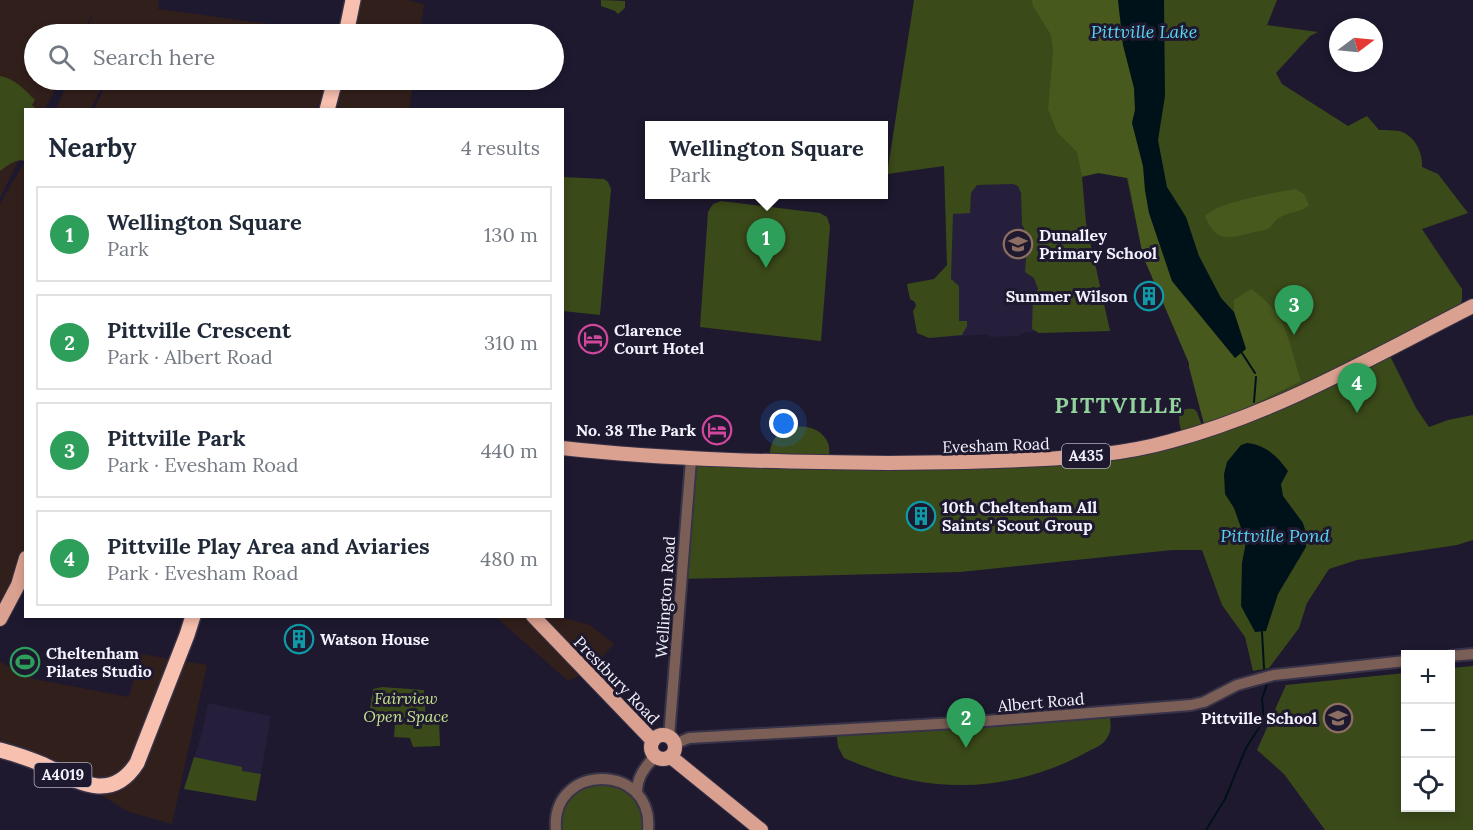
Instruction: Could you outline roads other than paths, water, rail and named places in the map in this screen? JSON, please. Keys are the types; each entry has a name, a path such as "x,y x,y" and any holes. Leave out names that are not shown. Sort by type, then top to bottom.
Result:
{"highway":[{"path":"348,24 353,0"},
{"path":"328,108 332,90"},
{"name":"A4019","path":"0,750 26,758 90,785 112,785 126,777 137,764 192,618"}],"main road":[{"name":"Evesham Road","path":"564,448 691,460 950,464 1068,459 1146,448 1225,425 1329,381 1473,306"},
{"path":"0,619 15,591 24,564"},
{"name":"Prestbury Road","path":"535,618 653,741"},
{"path":"672,746 663,760 655,757 651,751 653,741 658,736 672,746 761,830"}],"street":[{"name":"Wellington Road","path":"672,746 691,460"},
{"path":"1455,656 1473,654"},
{"name":"Albert Road","path":"672,746 688,738 973,722 1191,705 1204,702 1237,685 1274,675 1401,662"},
{"path":"637,794 639,777 647,764 655,757"},
{"path":"624,784 639,777"},
{"path":"556,830 559,807 566,795 577,785 590,779 604,778 624,784 637,794 647,812 648,830"}],"water":[{"name":"Pittville Lake","path":"1118,0 1164,0 1165,96 1158,140 1167,187 1186,217 1199,256 1221,298 1234,312 1246,349 1235,358 1172,281 1149,213 1143,166 1132,123 1135,110 1134,88 1123,45"},
{"name":"Pittville Pond","path":"1247,443 1271,452 1288,471 1281,484 1283,496 1303,523 1306,533 1306,547 1278,594 1266,631 1255,632 1241,606 1242,563 1246,542 1234,508 1225,494 1224,474 1227,462 1241,445"}],"waterway":[{"path":"1242,353 1255,373"},
{"path":"1254,402 1256,377"},
{"path":"1262,632 1264,668"},
{"path":"1206,830 1225,799 1246,748 1264,720 1262,699 1267,684"}],"place":[{"name":"Dunalley Primary School","path":"1018,244"},
{"name":"Wellington Square","path":"766,268"},
{"name":"Summer Wilson","path":"1149,296"},
{"name":"Pittville Park","path":"1294,335"},
{"name":"Clarence Court Hotel","path":"593,339"},
{"name":"Pittville Play Area and Aviaries","path":"1357,413"},
{"name":"No. 38 The Park","path":"717,430"},
{"name":"10th Cheltenham All Saints' Scout Group","path":"921,516"},
{"name":"Watson House","path":"299,639"},
{"name":"Cheltenham Pilates Studio","path":"25,662"},
{"name":"Pittville School","path":"1338,718"},
{"name":"Pittville Crescent","path":"966,748"}],"district":[{"name":"PITTVILLE","path":"1119,405"}],"park label":[{"name":"Fairview Open Space","path":"406,707"}]}
